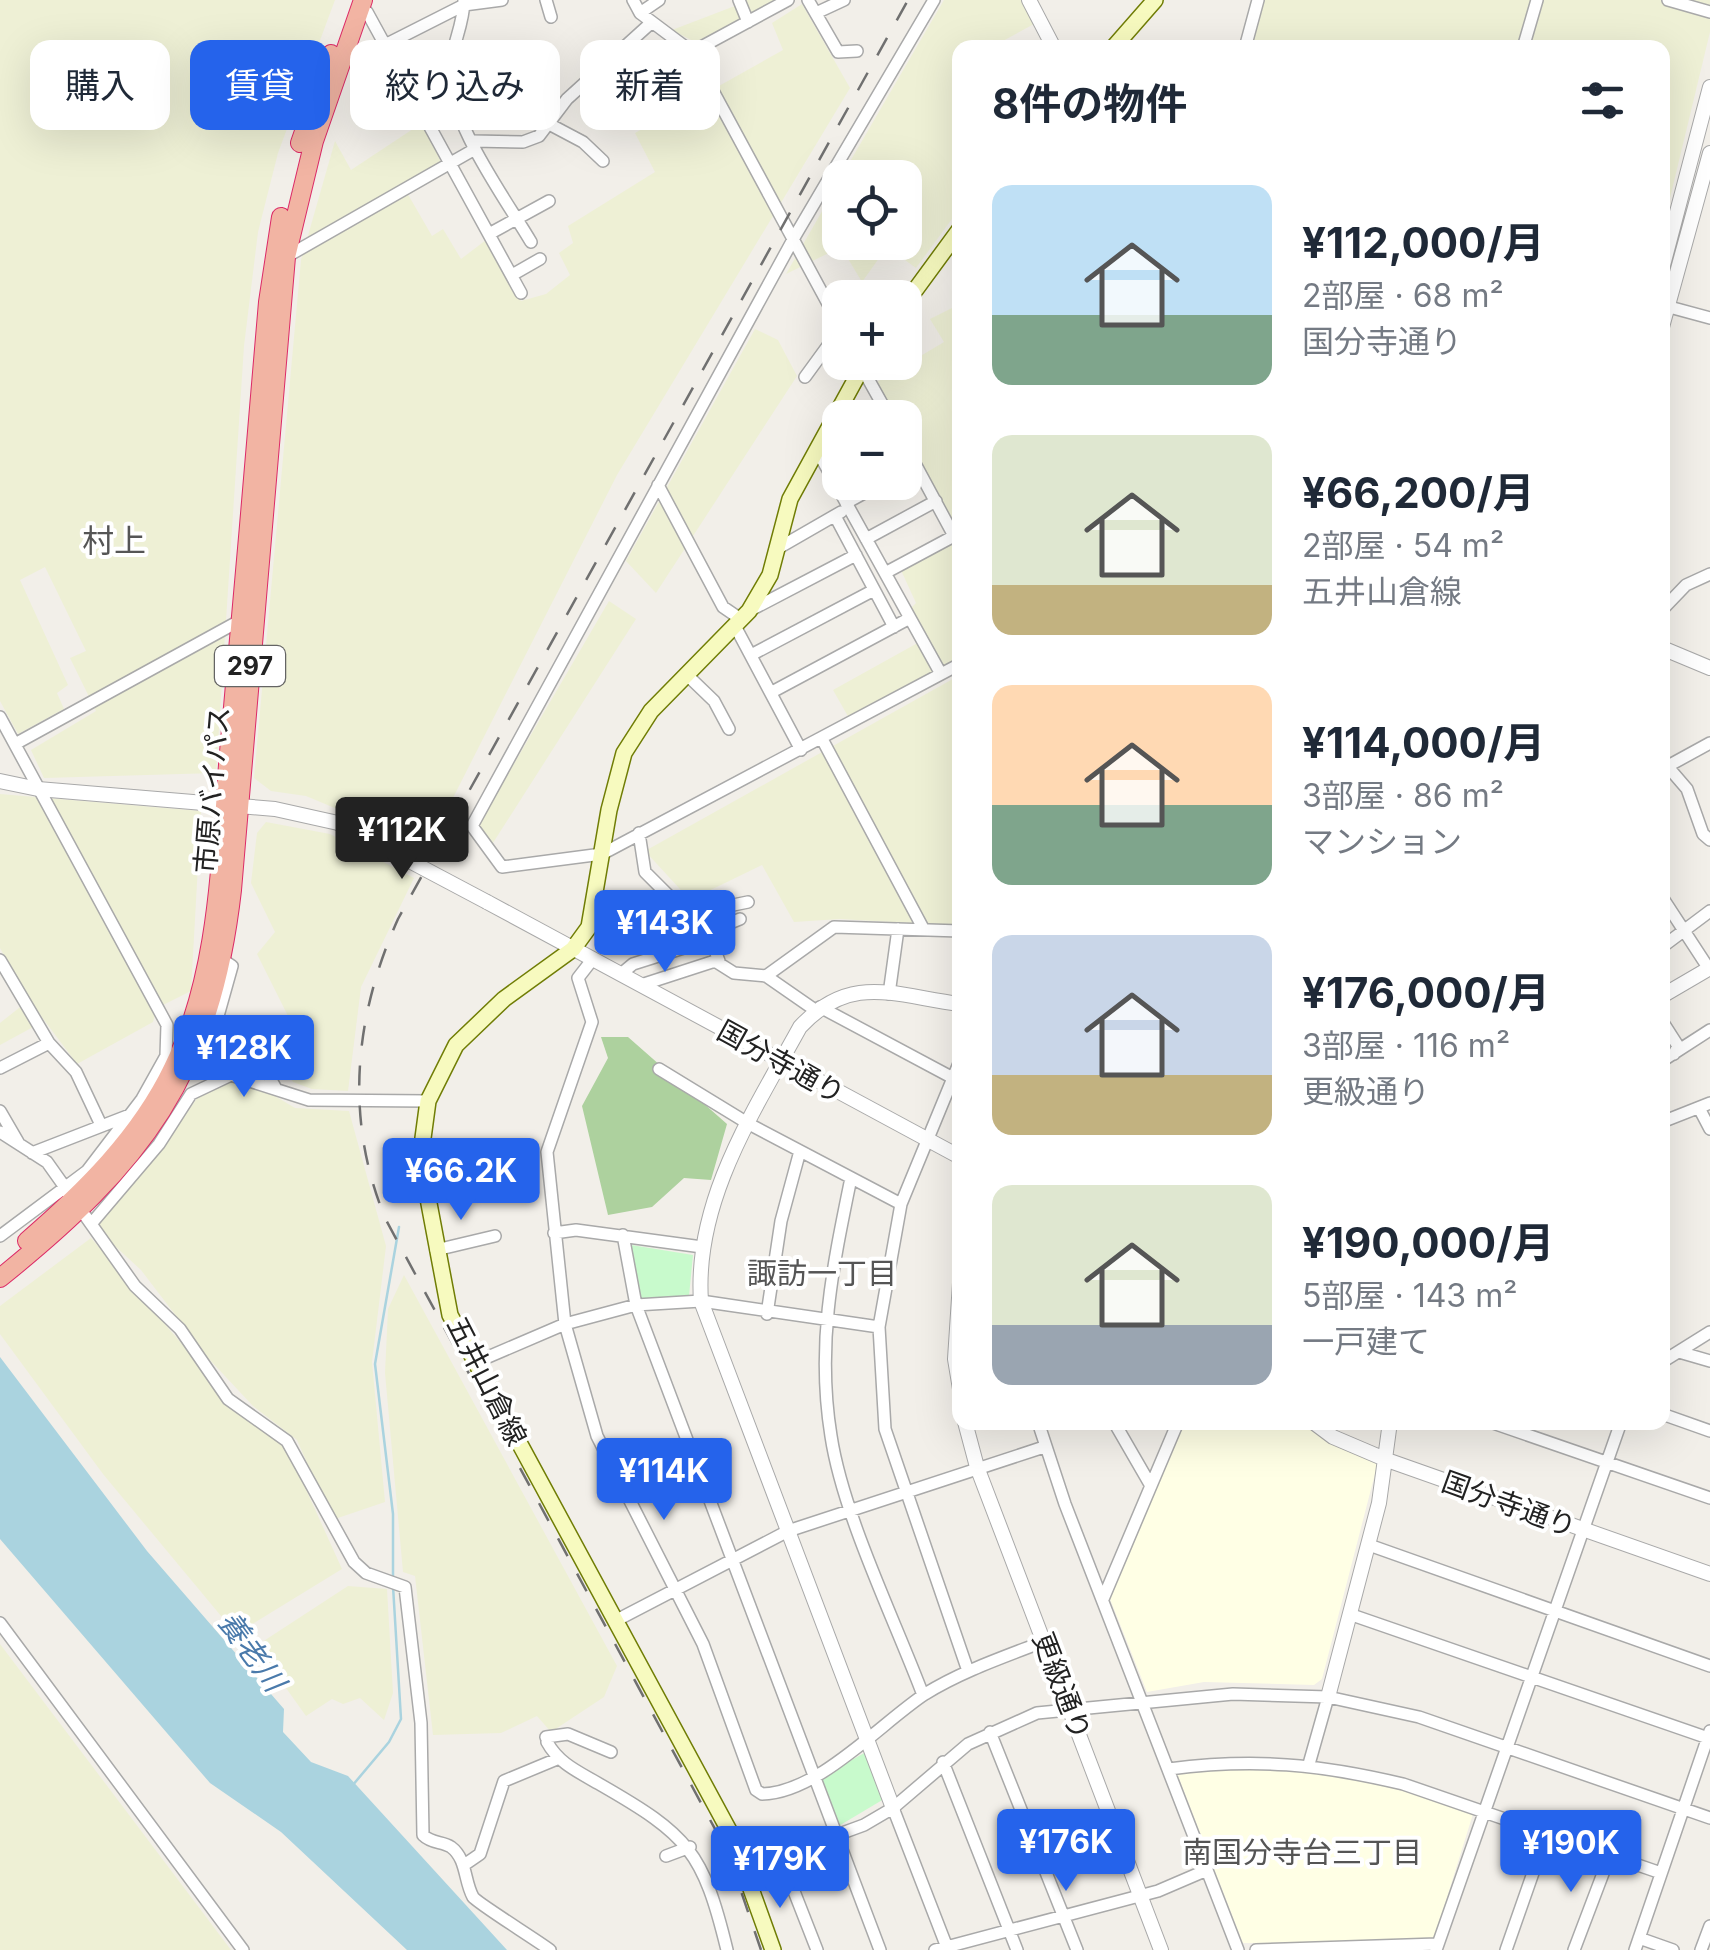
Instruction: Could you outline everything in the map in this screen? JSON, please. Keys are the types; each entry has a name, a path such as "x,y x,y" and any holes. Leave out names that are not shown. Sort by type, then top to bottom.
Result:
{"highway":[{"name":"市原バイパス","path":"78,1205 137,1127 182,1048 207,965 231,804 286,257 314,141 358,3"},
{"name":"市原バイパス","path":"4,1268 129,1160 197,1064 223,960 241,620 276,241 303,135 358,3"}],"main road":[{"path":"1120,40 1156,0"},
{"path":"922,281 952,240"},
{"name":"五井山倉線","path":"773,1950 747,1868 450,1315 422,1156 428,1100 456,1044 504,1000 573,949 589,927 624,752 651,712 742,619 770,575 790,499 856,380"}],"street":[{"path":"394,40 464,2 502,0"},
{"path":"546,0 551,17"},
{"path":"633,0 640,12 676,40"},
{"path":"640,12 660,0"},
{"path":"739,0 748,22"},
{"path":"714,40 788,0"},
{"path":"808,0 838,52 857,51"},
{"path":"816,14 848,0"},
{"path":"934,0 795,236 472,826 502,867 602,854 952,668"},
{"path":"1028,0 1045,40"},
{"path":"1246,40 1258,0"},
{"path":"1526,40 1536,0"},
{"path":"1668,0 1710,12"},
{"path":"456,40 464,2"},
{"path":"358,3 368,12 382,40"},
{"path":"560,109 652,22"},
{"path":"1670,239 1710,88"},
{"path":"720,102 822,291"},
{"path":"432,130 522,292"},
{"path":"467,130 530,242"},
{"path":"286,257 452,166 475,145 534,139 543,130"},
{"path":"560,130 583,142 603,161"},
{"path":"1670,292 1710,154"},
{"path":"489,234 550,201"},
{"path":"512,275 540,260"},
{"path":"1670,307 1710,318"},
{"path":"805,378 822,354"},
{"path":"818,452 941,674"},
{"path":"922,483 952,532"},
{"path":"658,485 723,607 742,619 752,655 801,750"},
{"path":"776,550 857,500"},
{"path":"866,538 936,501"},
{"path":"835,516 894,627"},
{"path":"885,573 952,537"},
{"path":"742,619 856,555"},
{"path":"1670,602 1686,585 1710,574"},
{"path":"752,655 874,590"},
{"path":"772,692 910,618"},
{"path":"15,744 241,620"},
{"path":"1670,651 1710,668"},
{"path":"688,674 714,702 729,729"},
{"path":"0,716 167,1025 166,1056 130,1115 87,1171 78,1205"},
{"path":"822,739 923,928"},
{"path":"1670,761 1710,743"},
{"path":"1670,769 1687,789 1703,834 1710,840"},
{"name":"国分寺通り","path":"0,780 38,789 297,812 338,823 952,1153"},
{"path":"639,833 644,872 688,909 699,912 748,902"},
{"path":"1670,909 1710,968 1670,991"},
{"path":"1670,941 1710,911"},
{"path":"740,919 708,932 719,961 734,973 766,976 818,1009 952,1077"},
{"path":"766,976 834,927 952,930"},
{"path":"890,994 898,929"},
{"path":"621,974 633,964 692,945"},
{"path":"0,960 50,1042 76,1072 101,1124"},
{"path":"223,960 232,966 218,1019 197,1064 309,1100 428,1100"},
{"path":"592,960 578,978 592,1022 547,1152 565,1324 597,1436 702,1644 756,1790 762,1794 777,1792 816,1773 868,1742 923,1696 968,1671 1045,1641"},
{"path":"641,985 719,961"},
{"path":"952,1003 851,991 818,1009 800,1027 722,1180 702,1247 701,1300 943,1949 1140,1896 1208,1870"},
{"path":"218,1019 230,1025 276,1087"},
{"path":"1670,1057 1710,1030"},
{"path":"1670,1033 1678,1046 1674,1054"},
{"path":"0,1068 50,1042"},
{"path":"659,1068 749,1124 901,1204"},
{"path":"0,1236 78,1205 159,1144 191,1094 231,1075"},
{"path":"952,1080 901,1204 880,1327 885,1429 968,1671"},
{"path":"1670,1119 1705,1106 1710,1129"},
{"path":"0,1110 26,1150"},
{"path":"26,1150 130,1115"},
{"path":"0,1132 47,1162 134,1286 180,1329 228,1399 288,1441 354,1562 366,1574 405,1587 421,1723 423,1835 449,1846 464,1865 474,1898 550,1950"},
{"path":"767,1314 781,1221 800,1151"},
{"path":"851,1178 832,1257 826,1321 830,1434 852,1509 923,1696"},
{"path":"554,1234 576,1230 702,1247"},
{"path":"623,1235 636,1305 880,1950"},
{"path":"436,1250 495,1236"},
{"path":"474,1363 565,1324 636,1305 701,1300 767,1314 880,1327"},
{"path":"1670,1357 1710,1332"},
{"path":"1679,1352 1710,1361"},
{"path":"1670,1417 1710,1431"},
{"name":"更級通り","path":"967,1430 977,1467 1161,1950"},
{"path":"1040,1430 1238,1950"},
{"path":"1119,1430 1151,1486"},
{"path":"1103,1599 1175,1430"},
{"name":"国分寺通り","path":"1324,1430 1387,1460 1710,1574"},
{"path":"1310,1764 1369,1544 1389,1430"},
{"path":"1513,1430 1710,1498"},
{"path":"1256,1950 1436,1947 1619,1430"},
{"path":"615,1621 732,1556 788,1531 1044,1447"},
{"path":"1369,1544 1710,1666"},
{"path":"1352,1615 1709,1734 1637,1944 1674,1950"},
{"path":"0,1622 244,1950"},
{"path":"747,1868 835,1837 893,1808 943,1762 990,1732 1037,1713 1234,1694 1328,1696 1419,1716 1710,1818"},
{"path":"990,1732 1078,1950"},
{"path":"611,1752 568,1734 547,1740 557,1759 654,1816 690,1848 706,1878 727,1950"},
{"path":"464,1865 480,1854 504,1781 557,1759"},
{"path":"943,1762 1017,1950"},
{"path":"1168,1770 1226,1762 1310,1764 1403,1784 1661,1873"},
{"path":"1506,1950 1547,1834"},
{"path":"666,1856 690,1848"},
{"path":"1574,1950 1610,1855"},
{"path":"781,1858 817,1950"},
{"path":"1702,1950 1710,1926"}],"shaded area":[{"path":"0,0 335,0 320,40 190,40 190,130 287,130 258,232 244,346 216,773 44,778 31,750 96,711 70,658 86,651 45,567 20,580 68,685 57,693 64,709 18,734 0,701"},
{"path":"741,0 782,0 699,40 672,30 740,4"},
{"path":"944,0 1021,0 1034,24 1005,40 952,40 952,219 922,260 922,160 851,160"},
{"path":"1259,0 1710,0 1710,32 1670,198 1670,40 1245,40"},
{"path":"802,4 850,88 617,475 428,847 306,796 271,791 254,778 301,260 335,141 351,170 411,130 425,130 444,168 406,191 432,236 443,229 461,259 486,240 521,301 546,294 570,275 559,253 573,243 568,226 655,172 635,133 720,130 720,85 783,50 772,23"},
{"path":"822,211 822,256 786,274"},
{"path":"849,260 878,260 863,280"},
{"path":"905,260 922,260 916,268"},
{"path":"952,308 952,527 922,470 922,400 886,400 877,382 922,380 922,355 944,342 930,319"},
{"path":"755,329 778,340 797,376 656,593 626,561"},
{"path":"952,540 952,664 849,718 833,690 923,640 911,608 916,603 900,568"},
{"path":"609,601 636,619 491,846 476,829"},
{"path":"952,679 952,926 840,919 794,922 762,865 690,900 645,851"},
{"path":"0,794 201,811 191,991 157,1008 153,1022 77,1064 29,1000 0,948"},
{"path":"266,822 330,834 414,878 361,987 348,1091 312,1089 293,1082 281,1062 303,1046 257,954 275,932 251,883 257,833"},
{"path":"24,1004 35,1026 0,1045 0,1023"},
{"path":"229,1080 260,1087 295,1108 349,1111 386,1246 372,1362 385,1502 332,1520 297,1440 253,1406 209,1359 141,1270 91,1224 171,1136 200,1094"},
{"path":"91,1238 249,1422 285,1443 342,1569 236,1634 103,1474 0,1334 0,1306"},
{"path":"404,1275 617,1666 604,1697 551,1732 537,1716 501,1733 433,1735 415,1576 403,1572 385,1373 388,1309"},
{"path":"1181,1430 1315,1430 1334,1444 1378,1462 1322,1679 1314,1685 1204,1682 1147,1692 1110,1599"},
{"path":"348,1586 387,1589 393,1693 384,1720 360,1698 343,1704 332,1699 306,1716 256,1646"},
{"path":"0,1644 231,1950 0,1950"},
{"path":"1237,1767 1315,1770 1421,1795 1473,1814 1433,1942 1243,1943 1177,1773"}],"green space":[{"path":"601,1037 628,1037 727,1124 711,1180 684,1178 652,1207 608,1215 582,1106 608,1058"},
{"path":"625,1244 693,1255 689,1296 637,1299"},
{"path":"866,1752 884,1799 837,1827 818,1779"}],"water":[{"path":"0,1357 147,1551 284,1709 283,1732 311,1762 348,1776 507,1950 407,1950 281,1832 210,1783 0,1539"}],"waterway":[{"path":"393,1578 393,1514 375,1364 399,1227"},
{"path":"352,1786 389,1742 401,1719 393,1586"}],"railway":[{"path":"761,1950 728,1853 386,1220 364,1145 360,1069 372,993 398,919 908,0"}],"district":[{"name":"村上","path":"114,540"},
{"name":"諏訪一丁目","path":"822,1273"},
{"name":"南国分寺台三丁目","path":"1302,1852"}],"water label":[{"name":"養老川","path":"252,1651"}]}
